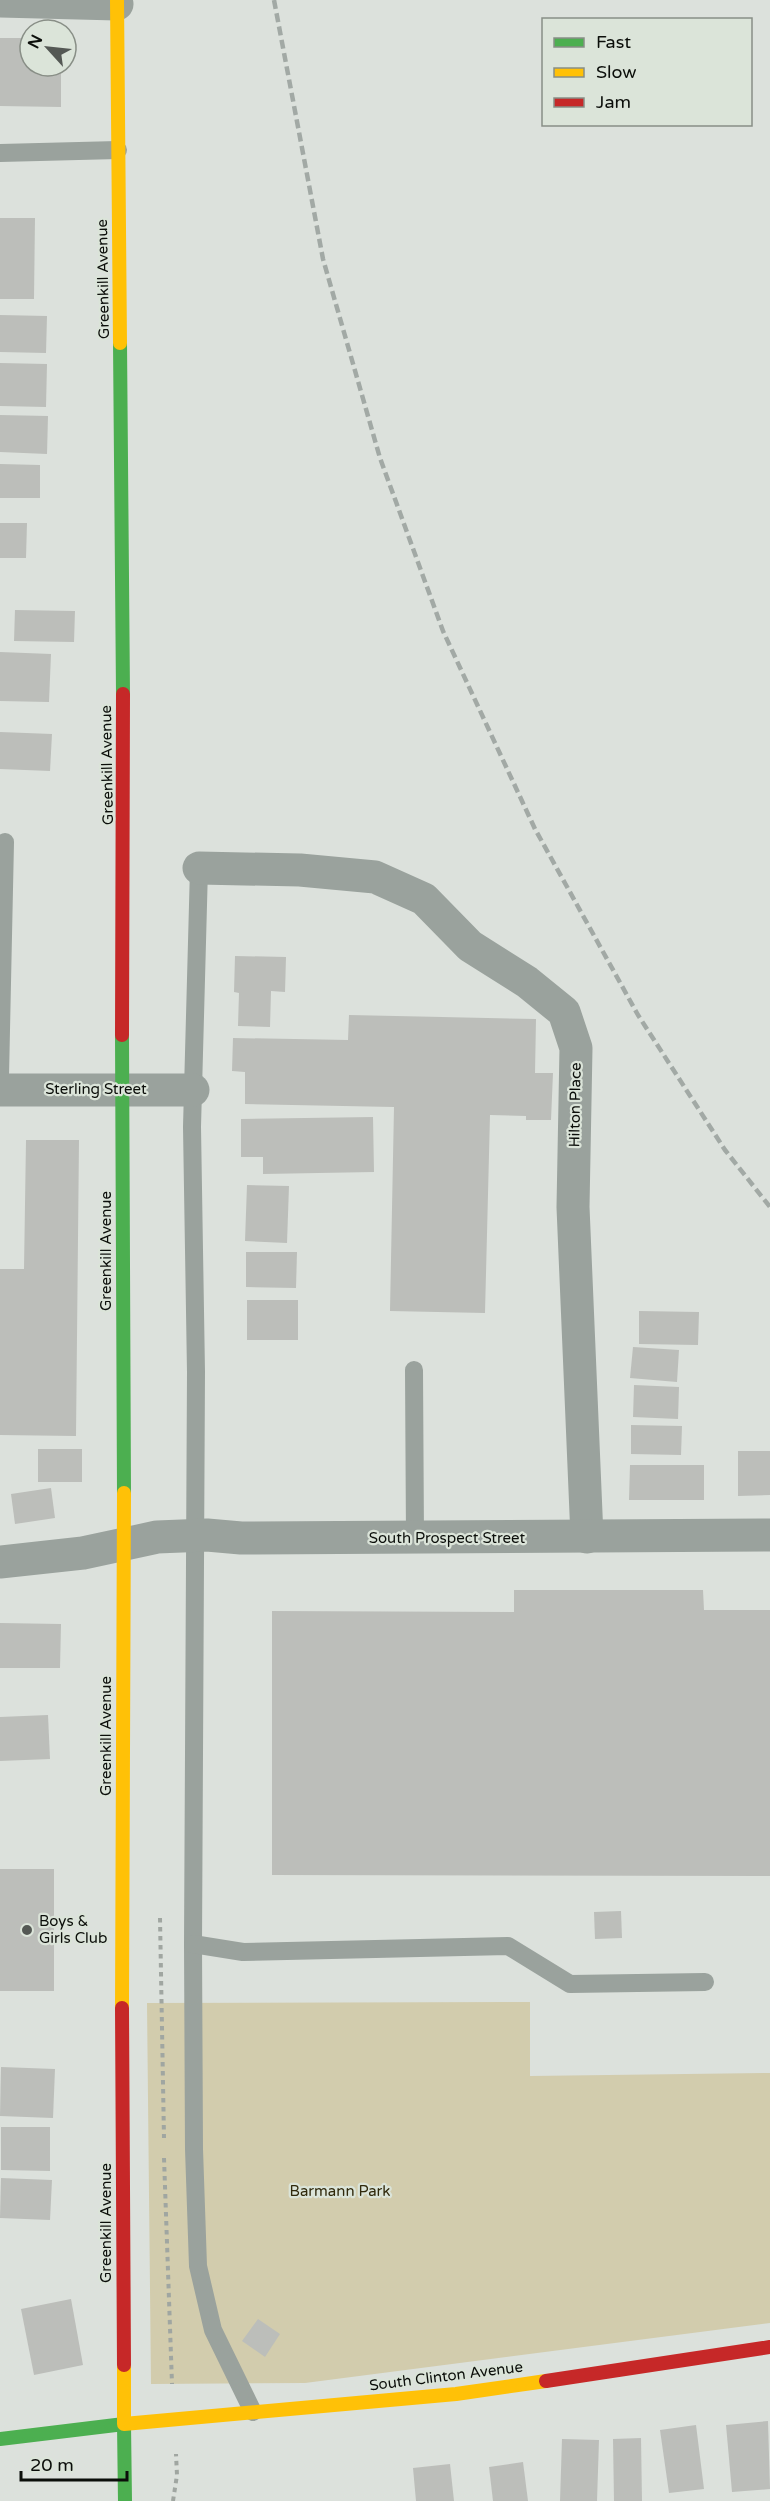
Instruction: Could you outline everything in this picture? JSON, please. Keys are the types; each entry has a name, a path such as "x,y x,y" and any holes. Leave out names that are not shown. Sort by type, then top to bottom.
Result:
{"street":[{"path":"0,1 117,2"},
{"name":"Greenkill Avenue","path":"117,2 124,865 122,1931 125,2501"},
{"name":"Hilton Place","path":"199,868 300,870 375,877 424,899 470,946 527,982 564,1012 576,1048 573,1207 587,1537"},
{"name":"Sterling Street","path":"0,1090 193,1090"},
{"name":"South Prospect Street","path":"0,1562 83,1553 157,1537 195,1535 241,1539 770,1535"},
{"name":"South Clinton Avenue","path":"0,2439 124,2424 456,2394 770,2348"}],"lane":[{"path":"0,153 118,150"},
{"path":"0,1077 5,842"},
{"path":"199,868 193,1090 195,1535 193,1944 194,2149 198,2266 213,2330 253,2412"},
{"path":"414,1370 415,1538"},
{"path":"193,1944 243,1952 508,1946 570,1984 705,1982"}],"green space":[{"name":"Barmann Park","path":"530,2002 530,2076 770,2073 770,2323 305,2383 151,2384 147,2003"}],"building":[{"path":"0,38 18,38 18,78 61,78 61,107 0,106"},
{"path":"0,218 35,218 34,299 0,299"},
{"path":"0,315 47,316 46,353 0,352"},
{"path":"0,363 47,364 46,407 0,406"},
{"path":"0,415 48,416 47,454 0,452"},
{"path":"0,464 40,465 40,498 0,498"},
{"path":"0,523 27,523 26,558 0,558"},
{"path":"15,610 75,611 74,642 14,641"},
{"path":"0,652 51,654 49,702 0,701"},
{"path":"0,732 52,734 50,771 0,769"},
{"path":"235,956 286,957 285,992 271,991 270,1027 238,1026 239,993 234,992"},
{"path":"349,1015 536,1019 535,1073 553,1073 551,1120 526,1120 526,1116 490,1115 485,1313 390,1311 394,1107 245,1104 245,1072 232,1071 233,1038 348,1040"},
{"path":"373,1117 374,1172 263,1174 263,1157 241,1157 241,1119"},
{"path":"26,1140 79,1140 76,1436 0,1435 0,1269 24,1269"},
{"path":"247,1185 289,1186 287,1243 245,1241"},
{"path":"246,1252 297,1252 296,1288 246,1287"},
{"path":"247,1300 298,1300 298,1340 247,1340"},
{"path":"639,1311 699,1312 698,1345 639,1344"},
{"path":"633,1347 679,1350 677,1382 630,1378"},
{"path":"634,1385 679,1387 678,1419 633,1417"},
{"path":"631,1425 682,1426 681,1455 631,1454"},
{"path":"38,1449 82,1449 82,1482 38,1482"},
{"path":"738,1451 770,1451 770,1495 738,1496"},
{"path":"630,1465 704,1465 704,1500 629,1500"},
{"path":"51,1488 55,1518 15,1524 11,1494"},
{"path":"514,1590 703,1590 704,1610 770,1610 770,1876 272,1875 272,1611 514,1612"},
{"path":"0,1623 61,1624 60,1668 0,1668"},
{"path":"48,1715 50,1759 0,1761 0,1717"},
{"name":"Boys & Girls Club","path":"0,1869 54,1869 54,1991 0,1991"},
{"path":"621,1911 622,1938 595,1939 594,1912"},
{"path":"1,2067 55,2069 53,2118 0,2116"},
{"path":"1,2127 50,2127 50,2171 1,2170"},
{"path":"1,2178 52,2180 50,2220 0,2218"},
{"path":"71,2299 83,2365 34,2375 21,2309"},
{"path":"258,2319 280,2334 265,2357 242,2341"},
{"path":"768,2421 770,2489 732,2492 726,2425"},
{"path":"696,2425 704,2489 669,2493 660,2430"},
{"path":"641,2438 642,2501 614,2501 613,2439"},
{"path":"562,2439 599,2440 597,2501 560,2501"},
{"path":"523,2462 528,2501 493,2501 489,2467"},
{"path":"450,2464 454,2501 416,2501 413,2468"}],"railway":[{"path":"274,0 323,259 380,458 443,631 535,829 638,1015 725,1150 770,1207"}],"traffic: fast":[{"path":"120,343 123,694"},
{"path":"122,1035 124,1493"},
{"path":"0,2439 124,2424 125,2501"}],"traffic: slow":[{"path":"117,0 120,343"},
{"path":"122,2008 124,1493"},
{"path":"124,2365 124,2424 456,2394 546,2381"}],"traffic: jam":[{"path":"122,1035 123,694"},
{"path":"122,2008 124,2365"},
{"path":"546,2381 770,2347"}],"place":[{"name":"Boys & Girls Club","path":"27,1930"}]}
